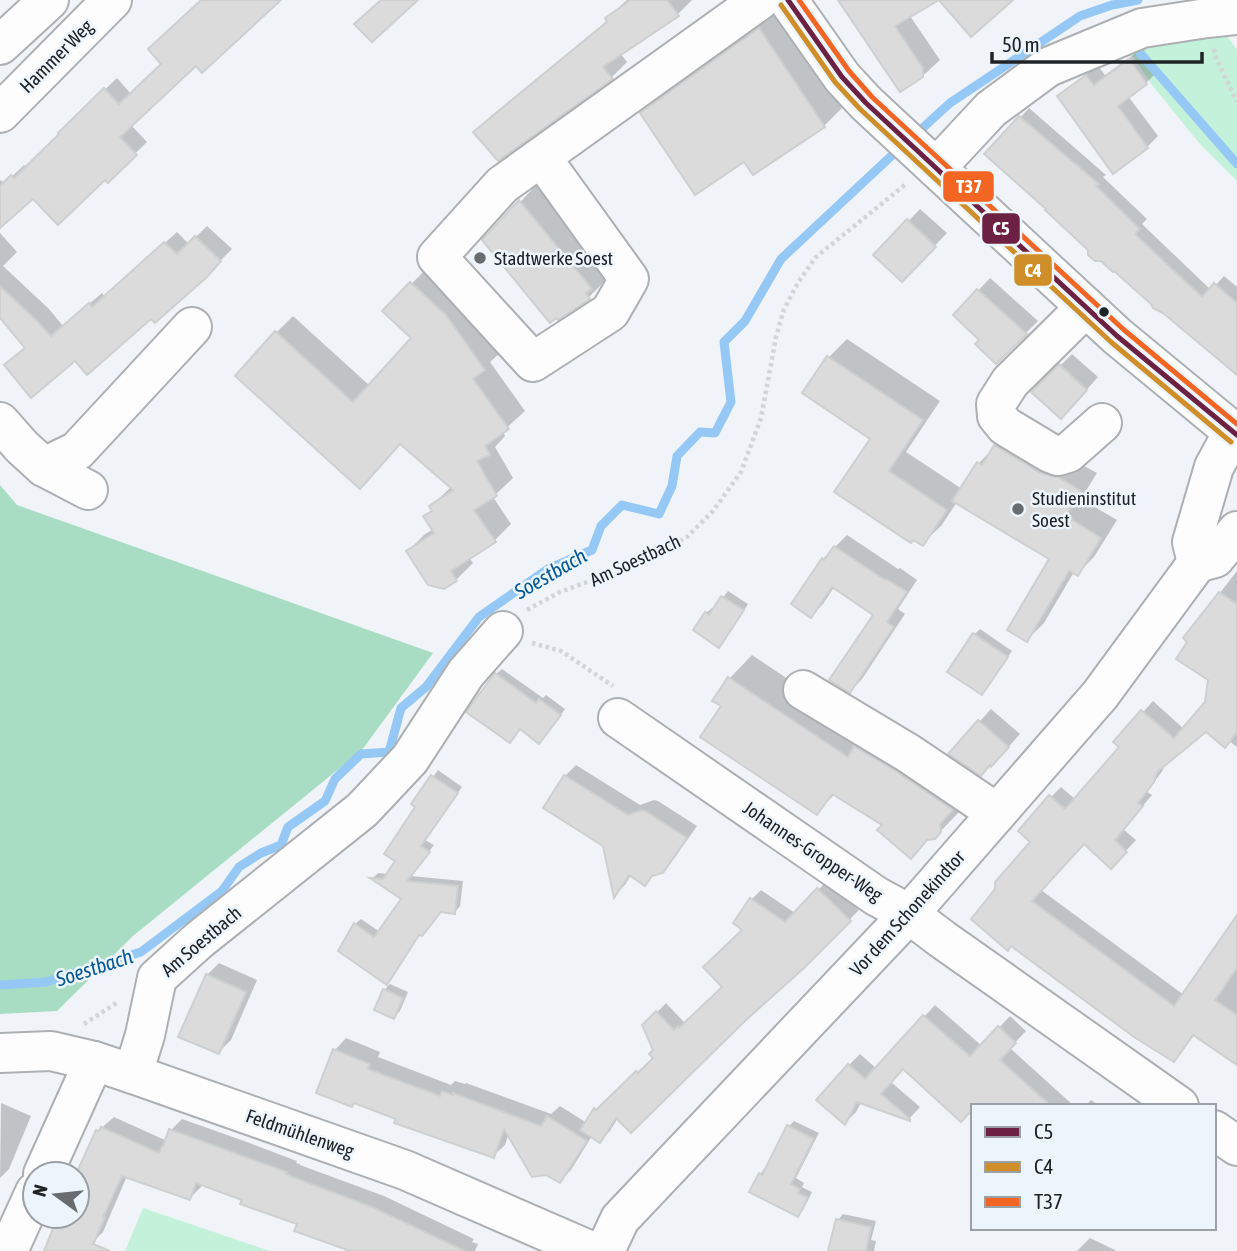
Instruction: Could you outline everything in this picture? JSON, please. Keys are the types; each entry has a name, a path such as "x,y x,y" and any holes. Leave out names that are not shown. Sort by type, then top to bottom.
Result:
{"street":[{"path":"0,45 49,0"},
{"name":"Hammer Weg","path":"0,113 112,0"},
{"path":"541,157 629,279 610,312 533,362 437,257 502,185 541,157 760,0"},
{"path":"788,0 842,77 894,130 1117,336 1235,433 1214,467 1192,542 1197,563"},
{"path":"931,163 991,109 1048,67 1142,28 1222,16"},
{"path":"1086,307 1010,382 996,404 998,416 1005,426 1058,456 1068,453 1102,423"},
{"path":"44,467 77,451 192,327"},
{"path":"0,422 44,467 88,490"},
{"name":"Vor dem Schonekindtor","path":"605,1251 620,1219 909,914 1100,695 1197,563 1215,558 1237,531"},
{"name":"Am Soestbach","path":"134,1074 157,978 200,940 362,810 410,759 466,673 503,631"},
{"path":"803,690 908,753 997,813"},
{"name":"Johannes-Gropper-Weg","path":"618,718 876,895 909,914 1176,1104"},
{"name":"Feldmühlenweg","path":"0,1053 51,1051 134,1074 405,1170 470,1197 538,1241 591,1251"},
{"path":"49,1160 94,1061"},
{"path":"8,1251 21,1223"}],"path":[{"path":"1222,16 1216,58 1237,102"},
{"name":"Am Soestbach","path":"503,631 523,612 560,592 655,555 687,537 713,511 741,471 761,418 776,337 784,309 799,281 816,257 931,163"},
{"path":"503,631 522,641 561,651 614,687 618,718"},
{"path":"51,1051 88,1021 157,978"}],"green space":[{"path":"1222,29 1237,50 1237,181 1199,143 1153,86 1126,47"},
{"path":"0,485 17,505 433,653 362,750 133,936 57,1011 0,1014"},
{"path":"143,1208 270,1251 125,1251"}],"building":[{"path":"201,0 281,0 202,73 196,66 120,137 137,155 108,183 105,180 58,225 33,199 0,228 0,186 11,175 14,178 104,88 119,104 161,64 148,49"},
{"path":"381,0 418,0 372,42 354,24"},
{"path":"631,0 667,0 679,16 603,67 613,79 498,161 473,132 607,22 605,18"},
{"path":"838,0 939,0 895,26 923,68 923,77 900,92"},
{"path":"939,0 1013,0 971,37"},
{"path":"759,28 825,127 753,175 744,162 695,195 640,113"},
{"path":"1129,59 1147,84 1118,106 1148,148 1113,174 1057,96 1086,75 1094,85"},
{"path":"1019,116 1099,184 1096,186 1140,229 1135,234 1202,297 1214,283 1237,303 1237,375 1163,313 1153,308 1114,271 1088,255 1088,250 1046,209 984,154"},
{"path":"519,200 592,289 586,293 590,299 550,323 482,240"},
{"path":"907,219 936,247 902,282 873,255"},
{"path":"195,236 221,261 207,277 155,323 151,319 87,375 75,361 31,398 4,365 25,348 0,318 0,286 51,336 89,303 92,307 164,242 177,254"},
{"path":"410,282 446,315 485,370 473,379 509,429 485,446 490,455 477,461 497,496 474,510 496,542 451,571 457,581 444,589 428,585 406,551 434,533 423,516 432,511 429,506 453,490 400,444 360,489 235,376 275,331 353,402 411,338 382,311"},
{"path":"977,289 1027,334 996,364 975,344 979,340 953,315"},
{"path":"827,356 923,420 889,471 947,510 923,546 913,540 911,543 834,492 870,439 802,393"},
{"path":"1059,364 1087,390 1061,419 1031,392"},
{"name":"Studieninstitut Soest","path":"994,445 1039,472 1058,477 1081,491 1066,516 1101,538 1078,576 1069,571 1027,642 1007,630 1049,559 952,501 977,462 982,465"},
{"path":"834,546 907,592 887,622 894,627 850,693 829,680 873,615 832,587 811,618 791,604 822,558 824,560"},
{"path":"1219,592 1237,604 1237,732 1225,748 1206,732 1157,772 1154,782 1138,803 1143,806 1115,840 1127,852 1111,869 1084,844 1032,901 1174,1006 1237,915 1237,968 1215,1000 1237,1015 1237,1065 1193,1035 1174,1062 1134,1037 1011,946 1008,951 971,919 995,889 995,882 1030,842 1018,831 1049,795 1065,809 1119,747 1113,742 1141,710 1174,738 1205,702 1208,680 1176,659 1187,642 1183,638"},
{"path":"721,596 744,610 719,648 693,630 705,612 709,615"},
{"path":"973,633 1008,657 982,695 947,672"},
{"path":"495,673 536,703 539,699 561,715 539,744 520,729 510,743 466,712"},
{"path":"728,677 848,757 854,746 953,810 940,824 941,832 935,839 927,840 911,859 877,830 882,825 832,794 817,815 700,737 721,706 712,701"},
{"path":"978,720 1009,747 981,776 948,754"},
{"path":"431,775 458,793 421,846 430,852 407,881 458,886 455,914 441,912 422,936 419,935 387,985 338,951 354,923 374,937 401,899 370,878 383,879 395,861 384,854 415,807 411,804"},
{"path":"564,775 628,815 642,810 687,838 663,873 652,876 645,886 629,875 614,898 603,846 543,808"},
{"path":"817,888 851,921 631,1133 616,1118 600,1143 580,1130 594,1108 596,1110 653,1058 649,1054 653,1050 642,1025 656,1011 674,1030 678,1026 679,1028 722,987 703,967 742,930 733,923 750,898 785,922"},
{"path":"206,974 246,992 219,1054 178,1037"},
{"path":"383,989 403,998 394,1019 374,1010"},
{"path":"923,1015 970,1056 998,1026 1016,1043 1000,1060 1049,1104 971,1104 971,1111 961,1122 903,1069 881,1094 910,1121 857,1102 845,1125 816,1100 848,1064 865,1079"},
{"path":"333,1049 370,1064 368,1069 440,1096 442,1091 453,1093 541,1126 547,1116 587,1141 560,1183 546,1175 532,1177 504,1129 494,1158 394,1123 396,1119 354,1103 352,1107 316,1093"},
{"path":"787,1125 814,1139 791,1184 800,1189 798,1193 808,1198 798,1217 749,1192 759,1173 762,1175"},
{"path":"101,1127 159,1153 169,1129 287,1172 290,1176 372,1207 465,1251 350,1251 294,1231 297,1224 240,1204 242,1200 196,1183 190,1200 122,1176 93,1244 110,1251 44,1251 52,1230 91,1230 91,1160 82,1160 96,1130 99,1131"},
{"path":"836,1219 871,1227 866,1251 828,1251"}],"waterway":[{"name":"Soestbach","path":"915,135 950,103 1080,16 1138,0"},
{"path":"1140,53 1237,164"},
{"name":"Soestbach","path":"0,985 46,982 141,952 222,891 239,867 261,853 281,845 288,827 325,801 335,779 361,754 389,752 401,708 426,687 479,617 548,569 592,550 601,526 622,505 659,514 672,486 677,456 700,432 715,433 731,402 724,342 745,321 781,259 902,146"}],"transit line":[{"name":"C5","path":"788,0 842,77 866,103 1117,336 1237,435"},
{"name":"T37","path":"799,0 849,71 872,97 1123,329 1237,424"},
{"name":"C4","path":"781,5 835,82 860,109 1111,342 1231,442"}],"place":[{"name":"Stadtwerke Soest","path":"480,258"},
{"name":"Studieninstitut Soest","path":"1018,509"}]}
